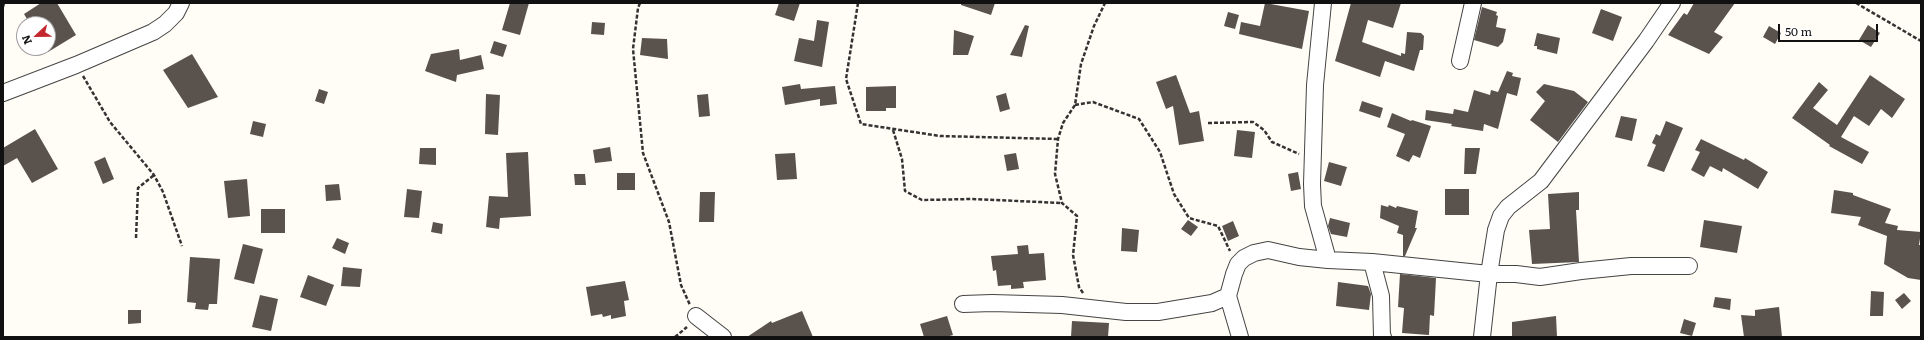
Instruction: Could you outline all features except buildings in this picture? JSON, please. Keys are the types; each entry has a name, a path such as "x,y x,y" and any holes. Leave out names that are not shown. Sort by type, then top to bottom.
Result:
{"street":[{"path":"3,93 76,65 153,32 165,24 176,13 181,3"},
{"path":"1322,3 1315,85 1312,159 1313,206 1328,260"},
{"path":"1460,61 1473,3"},
{"path":"1482,337 1489,274 1496,230 1501,216 1508,207 1541,181 1646,41 1672,3"},
{"path":"1240,337 1228,296 1238,264 1244,258 1254,253 1268,250 1299,257 1328,260 1372,262 1489,274 1516,274 1540,277 1581,271 1645,266 1689,266"},
{"path":"1372,262 1381,296 1382,337"},
{"path":"963,304 992,303 1062,305 1126,312 1158,312 1212,302 1228,296"},
{"path":"696,316 723,337"}],"path":[{"path":"3,7 4,3"},
{"path":"640,3 638,8 633,49 643,153 669,222 681,285 696,316"},
{"path":"858,3 846,79 861,124 940,136 1058,139"},
{"path":"1095,309 1079,287 1073,255 1077,216 1062,203 1055,174 1058,139 1063,123 1075,105 1081,64 1094,26 1106,3"},
{"path":"1856,3 1921,41"},
{"path":"76,65 110,122 154,175 163,192 182,246"},
{"path":"1075,105 1093,102 1139,119 1160,152 1174,194 1189,218 1218,226 1238,264"},
{"path":"1208,122 1254,122 1264,130 1272,142 1312,159"},
{"path":"893,130 902,159 905,191 922,200 972,199 1062,203"},
{"path":"136,238 138,188 154,175"}]}
